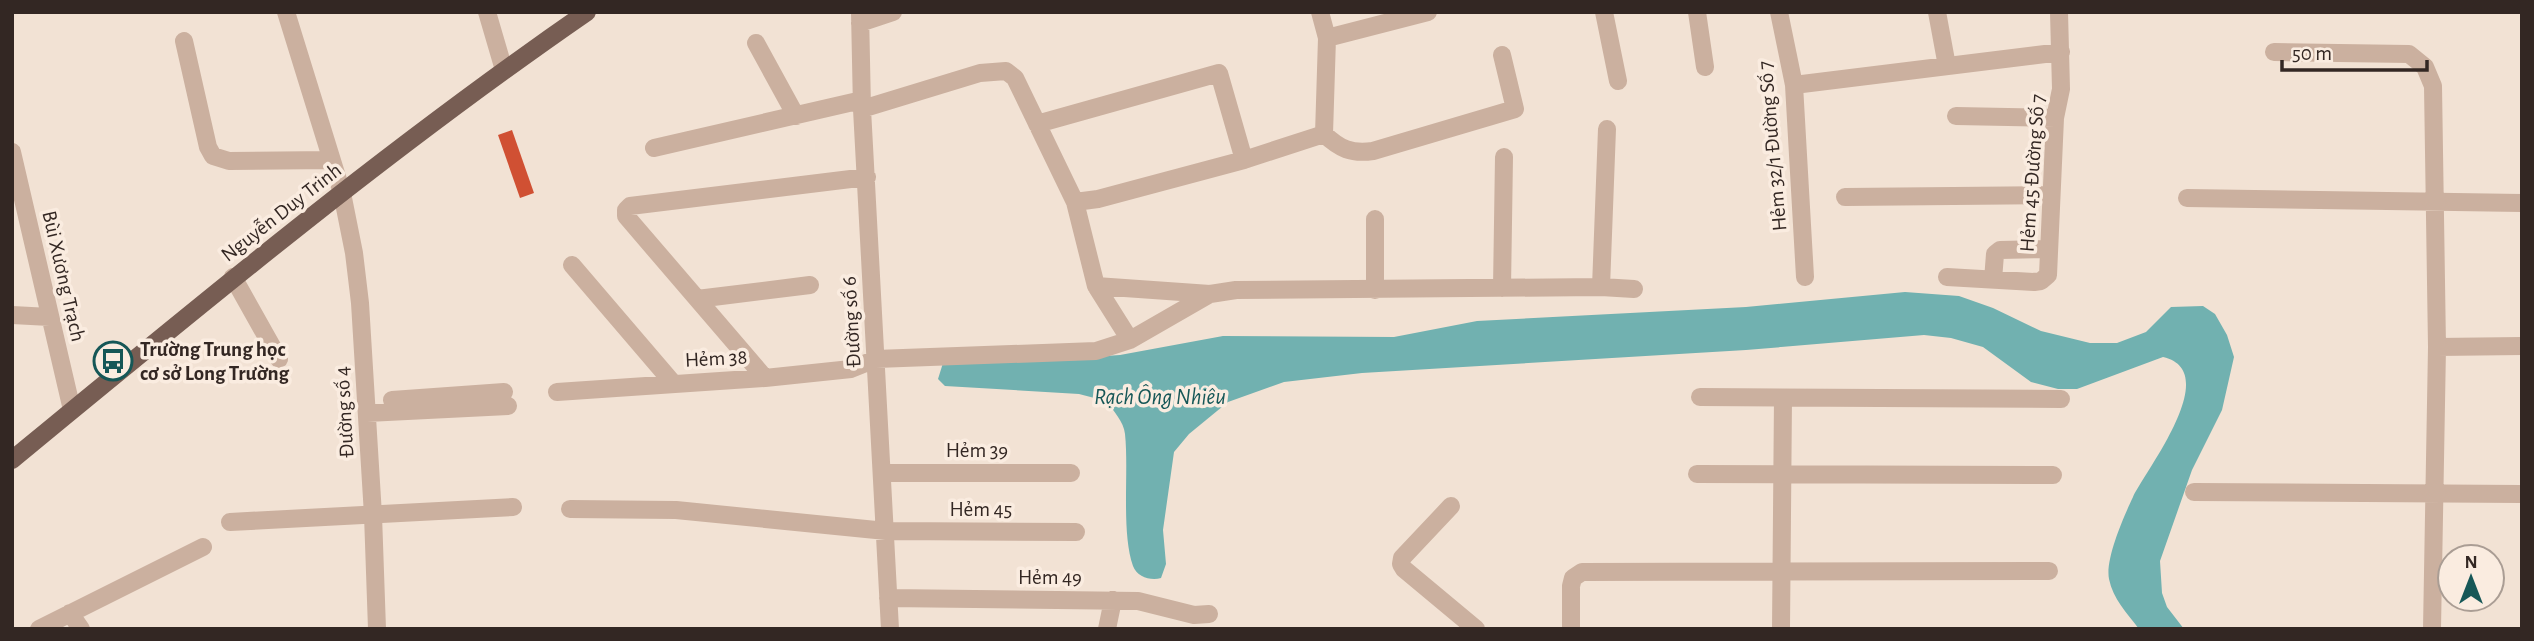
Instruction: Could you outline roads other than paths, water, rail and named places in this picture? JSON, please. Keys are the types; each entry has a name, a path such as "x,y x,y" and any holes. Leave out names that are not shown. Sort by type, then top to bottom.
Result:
{"main road":[{"name":"Nguyễn Duy Trinh","path":"12,460 233,277 504,70 587,12"}],"street":[{"name":"Đường số 4","path":"286,12 342,193 358,278 373,515 377,629"},
{"path":"487,12 504,70"},
{"path":"860,18 893,12"},
{"path":"1320,12 1327,38 1324,135 1339,149 1365,152 1515,109 1502,55"},
{"path":"1327,38 1428,12"},
{"path":"1604,12 1618,81"},
{"path":"1697,12 1705,67"},
{"name":"Hẻm 32/1 Đường Số 7","path":"1779,12 1794,85 1805,276"},
{"path":"1937,12 1947,66"},
{"name":"Hẻm 45 Đường Số 7","path":"1947,276 2041,281 2048,275 2055,118 2061,89 2059,12"},
{"name":"Đường số 6","path":"860,18 862,105 890,629"},
{"path":"184,41 208,147 213,156 229,160 332,160"},
{"path":"756,43 796,116"},
{"path":"1794,85 2061,52"},
{"path":"2274,52 2409,54 2425,67 2433,86 2437,347 2432,629"},
{"path":"654,148 796,116 862,105 980,74 1006,71 1015,78 1066,180 1096,286 1130,340"},
{"path":"1037,124 1219,74 1244,160"},
{"path":"1956,116 2055,118"},
{"path":"1601,287 1607,129"},
{"path":"1074,202 1098,199 1244,160 1324,135"},
{"name":"Bùi Xương Trạch","path":"12,152 72,410"},
{"path":"1502,288 1504,157"},
{"path":"765,378 626,216 626,210 630,206 867,177"},
{"path":"1846,197 2051,195"},
{"path":"2187,198 2522,203"},
{"path":"1375,219 1375,290"},
{"path":"1993,280 1995,254 2000,250 2049,248"},
{"path":"572,265 673,383"},
{"path":"233,277 279,359"},
{"path":"697,299 810,285"},
{"path":"1096,286 1210,294 1236,290 1634,289"},
{"name":"Hẻm 38","path":"557,391 765,378 851,369 876,359 1096,351 1130,340 1210,294"},
{"path":"12,315 50,317"},
{"path":"2437,347 2522,346"},
{"path":"1700,397 2061,399"},
{"path":"1781,629 1783,398"},
{"path":"366,407 506,399"},
{"name":"Hẻm 39","path":"882,474 1071,472"},
{"path":"1697,474 2053,475"},
{"path":"2194,492 2522,494"},
{"path":"1451,506 1402,558 1401,564 1476,629"},
{"path":"230,522 513,507"},
{"name":"Hẻm 45","path":"570,509 676,510 886,531 1076,532"},
{"path":"39,629 203,547"},
{"path":"1571,629 1571,586 1573,578 1582,572 2049,571"},
{"name":"Hẻm 49","path":"888,598 1138,601 1194,615 1209,614"},
{"path":"1107,629 1113,600"},
{"path":"70,613 81,629"}],"water":[{"name":"Rạch Ông Nhiêu","path":"1905,292 1959,296 1993,308 2041,331 2090,343 2117,343 2146,332 2171,307 2203,306 2215,314 2227,335 2234,357 2222,410 2192,470 2160,561 2162,593 2167,607 2184,629 2139,629 2117,599 2109,579 2112,549 2125,515 2176,422 2184,400 2186,381 2180,366 2163,357 2077,389 2058,389 2031,382 1983,347 1951,338 1924,335 1746,350 1362,373 1284,382 1228,402 1189,434 1174,452 1163,530 1166,564 1161,578 1153,579 1135,570 1129,552 1125,434 1120,421 1106,401 1079,394 945,386 938,379 943,363 1120,355 1223,336 1394,337 1477,321 1746,307"}],"place":[{"name":"Trường Trung học cơ sở Long Trường","path":"113,361"}]}
